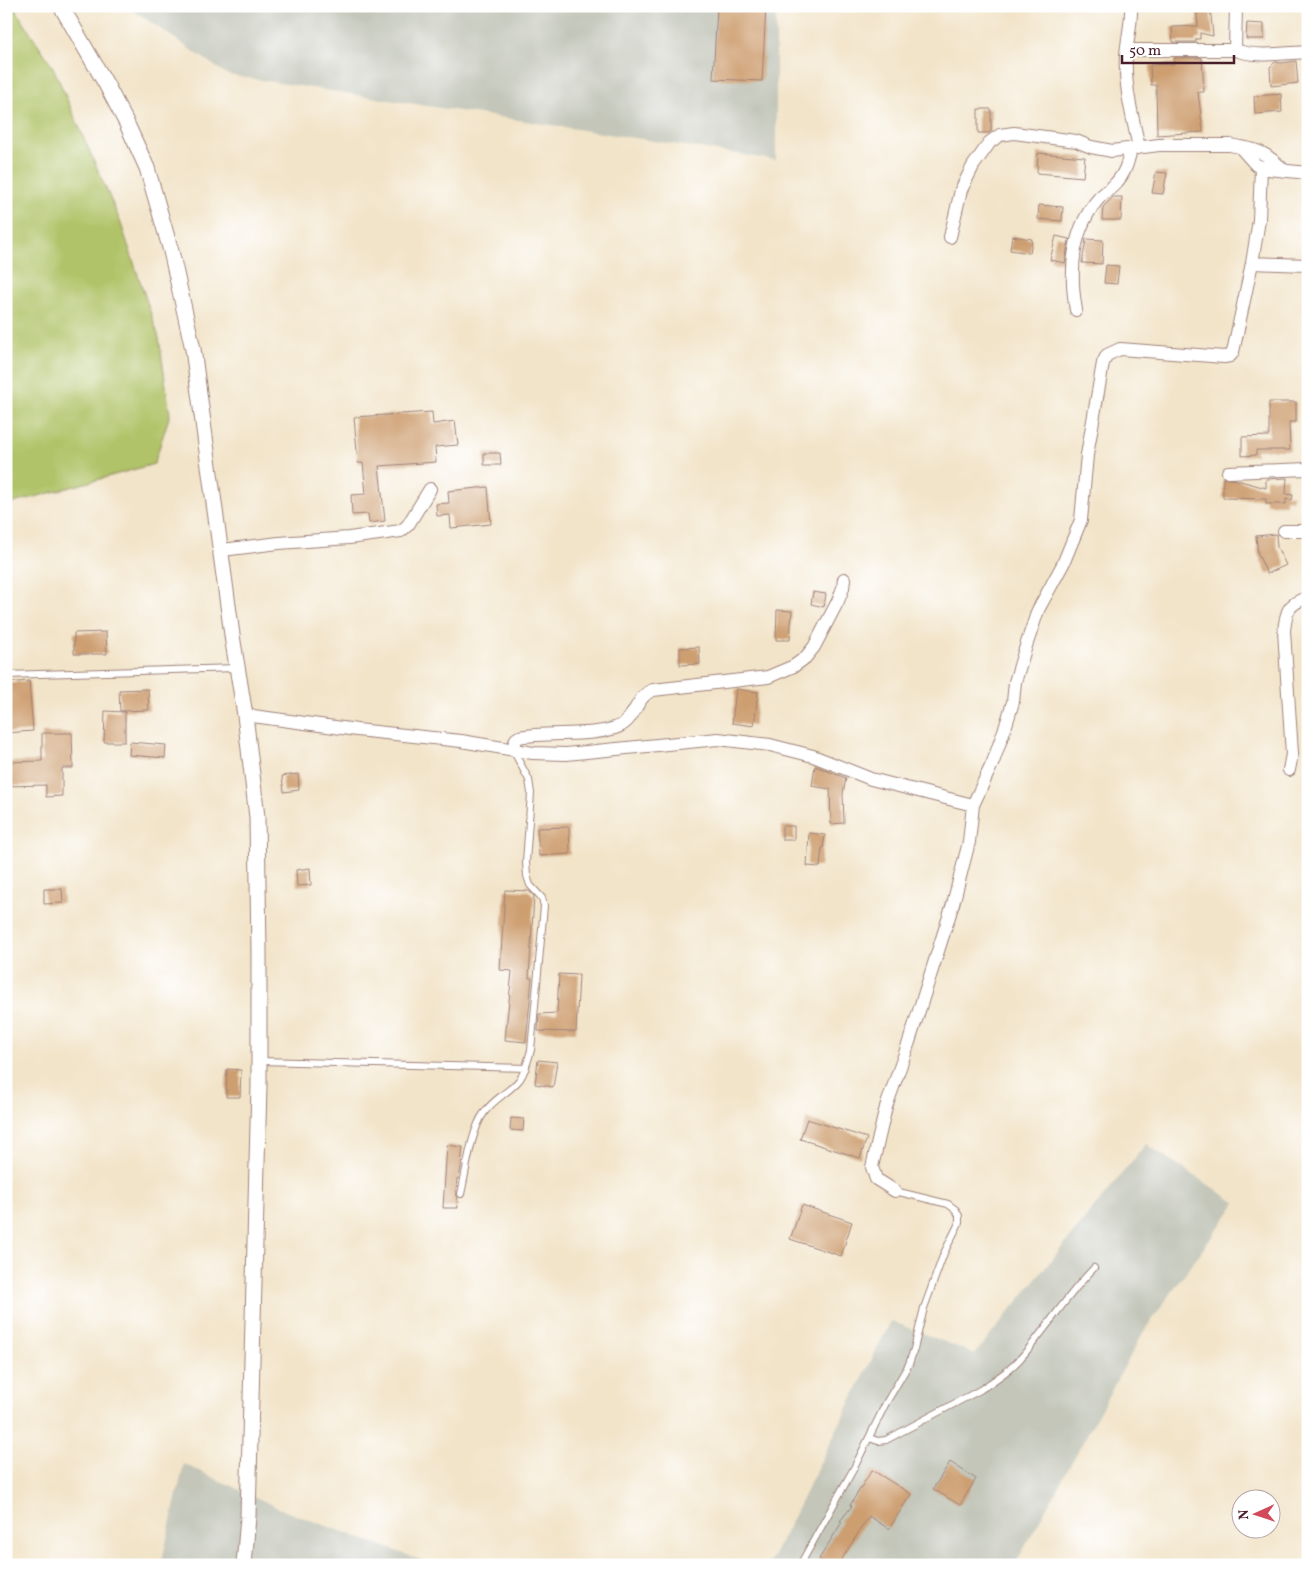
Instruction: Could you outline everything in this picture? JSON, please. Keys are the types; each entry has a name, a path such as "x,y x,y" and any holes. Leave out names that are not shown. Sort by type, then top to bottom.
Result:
{"street":[{"path":"61,6 106,84 147,168 171,251 193,349 246,715 256,817 259,1060 248,1518 244,1565"},
{"path":"1076,310 1072,267 1075,244 1084,223 1100,197 1124,173 1135,149 1127,91 1127,50 1132,6"},
{"path":"1235,50 1236,6"},
{"path":"1127,50 1235,50 1243,53 1278,54 1308,52"},
{"path":"950,237 961,190 973,166 990,142 1000,135 1014,133 1076,142 1112,150 1159,146 1240,146 1255,149 1269,156 1285,171"},
{"path":"1240,146 1256,165 1261,167 1308,173"},
{"path":"895,1191 876,1179 872,1167 886,1108 953,904 969,842 973,805 993,762 1006,725 1016,682 1038,610 1064,564 1081,520 1092,422 1103,363 1107,355 1120,349 1230,356 1233,352 1252,263 1259,220 1261,167"},
{"path":"1252,263 1308,265"},
{"path":"1228,472 1308,469"},
{"path":"222,550 401,531 408,525 430,489"},
{"path":"1284,531 1308,531"},
{"path":"513,749 516,739 519,737 600,731 618,726 631,715 646,692 768,677 794,666 805,658 814,647 838,602 844,579"},
{"path":"1289,770 1292,754 1284,631 1286,615 1292,605 1308,598"},
{"path":"246,715 533,753 566,754 718,739 770,745 813,756 872,779 973,805"}],"lane":[{"path":"6,675 238,668"},
{"path":"461,1194 476,1130 483,1114 494,1101 520,1080 526,1068 531,1050 544,906 542,898 530,885 527,876 530,786 529,780 513,749"},
{"path":"259,1060 526,1068"},
{"path":"800,1565 854,1468 886,1403 909,1364 924,1308 944,1253 959,1223 959,1216 956,1210 948,1204 895,1191"},
{"path":"869,1438 878,1441 886,1440 994,1381 1018,1361 1077,1284 1094,1268"}],"shaded area":[{"path":"127,6 776,6 776,160 228,75"},
{"path":"1146,1144 1236,1203 1144,1331 1015,1565 769,1565 891,1321 975,1354"},
{"path":"184,1464 285,1511 435,1565 161,1565"}],"green space":[{"path":"6,6 13,6 53,67 120,221 159,338 170,414 154,464 6,505"}],"building":[{"path":"717,6 766,6 762,81 713,79"},
{"path":"1196,6 1210,6 1213,36 1200,33 1200,39 1196,39 1196,42 1173,42 1172,27 1198,26"},
{"path":"1247,23 1264,24 1264,39 1246,39"},
{"path":"1174,58 1202,58 1204,92 1198,92 1203,132 1157,135 1156,85 1151,85 1150,65 1174,64"},
{"path":"1296,61 1298,83 1271,86 1270,67 1275,62"},
{"path":"1281,94 1282,112 1255,114 1254,96"},
{"path":"978,109 991,109 991,131 989,133 978,133"},
{"path":"1038,153 1085,157 1083,177 1037,173"},
{"path":"1156,172 1167,173 1163,194 1152,193"},
{"path":"1113,197 1122,197 1121,220 1102,220 1103,207"},
{"path":"1039,205 1063,207 1062,221 1038,219"},
{"path":"1012,236 1032,239 1030,253 1010,250"},
{"path":"1056,236 1069,239 1065,263 1050,260"},
{"path":"1086,239 1103,240 1102,264 1082,263"},
{"path":"1106,265 1119,266 1117,284 1104,283"},
{"path":"1269,402 1296,402 1296,422 1289,422 1290,450 1256,450 1256,455 1242,456 1242,437 1269,436"},
{"path":"432,412 433,424 455,421 458,445 435,447 436,462 379,466 385,521 369,523 368,514 352,515 351,495 366,494 363,463 358,463 354,417"},
{"path":"484,453 500,453 501,465 484,465"},
{"path":"1223,478 1266,488 1266,479 1287,478 1286,494 1293,495 1292,500 1286,499 1286,504 1266,504 1266,499 1223,498"},
{"path":"488,487 491,524 451,528 450,515 437,516 436,504 449,503 448,491"},
{"path":"1276,534 1277,547 1286,565 1267,574 1258,554 1256,536"},
{"path":"813,592 826,594 824,607 811,604"},
{"path":"777,610 792,611 790,640 776,640"},
{"path":"106,632 107,654 74,654 74,633"},
{"path":"699,647 700,664 680,665 680,648"},
{"path":"29,681 33,731 6,733 6,683"},
{"path":"148,689 149,710 120,711 119,690"},
{"path":"736,689 758,692 754,726 732,723"},
{"path":"105,711 125,712 125,742 104,742"},
{"path":"42,733 72,733 73,768 62,768 62,796 46,797 46,785 6,786 6,762 42,761"},
{"path":"130,742 166,745 165,758 129,755"},
{"path":"815,766 846,778 843,794 844,823 831,824 830,789 812,786"},
{"path":"298,774 299,790 284,792 282,776"},
{"path":"782,826 794,826 794,840 782,840"},
{"path":"569,827 570,854 539,856 537,828"},
{"path":"809,833 825,835 820,867 807,866"},
{"path":"310,868 311,885 297,886 296,870"},
{"path":"44,889 62,889 63,903 44,904"},
{"path":"505,890 529,891 534,896 529,978 532,978 526,1042 505,1040 512,971 500,970"},
{"path":"559,974 579,975 576,1032 538,1031 539,1014 557,1013"},
{"path":"538,1060 557,1062 553,1087 535,1084"},
{"path":"227,1069 241,1070 240,1097 226,1097"},
{"path":"511,1118 524,1119 523,1131 510,1130"},
{"path":"807,1119 867,1138 860,1158 800,1139"},
{"path":"447,1145 463,1147 459,1179 457,1178 458,1208 443,1208"},
{"path":"802,1205 852,1222 841,1256 790,1239"},
{"path":"950,1462 976,1479 960,1505 933,1489"},
{"path":"872,1470 911,1494 889,1529 869,1516 838,1565 828,1565 819,1559"}]}
